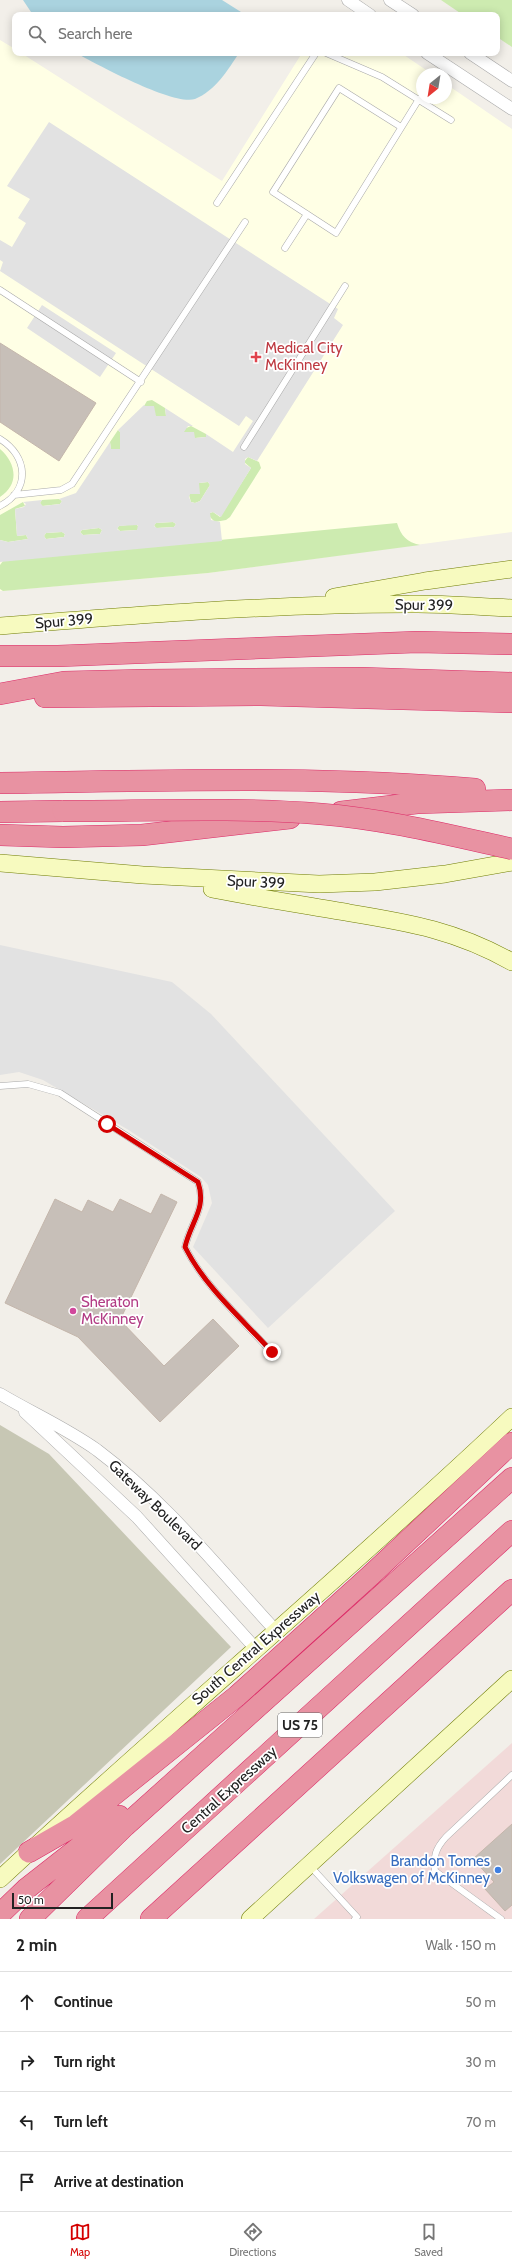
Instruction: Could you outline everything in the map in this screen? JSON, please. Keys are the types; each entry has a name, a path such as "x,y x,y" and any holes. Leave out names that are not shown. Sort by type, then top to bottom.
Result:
{"highway":[{"path":"0,656 58,656 417,642 512,644"},
{"path":"0,694 64,682 145,680 361,678 512,683"},
{"path":"0,697 261,695 512,702"},
{"path":"0,783 243,781 328,782 512,792"},
{"path":"0,835 63,837 142,835 417,803 512,800"},
{"path":"0,812 239,810 321,814 374,820 512,849"},
{"path":"29,1852 76,1825 237,1696 371,1575 504,1438"},
{"path":"30,1919 125,1826 512,1478"},
{"name":"Central Expressway","path":"87,1919 512,1531"},
{"name":"US 75","path":"151,1919 512,1590"},
{"path":"0,1914 26,1889 117,1817 188,1769"},
{"path":"165,1919 186,1887"}],"main road":[{"path":"267,608 425,581 512,570"},
{"name":"Spur 399","path":"0,626 100,618 267,608 410,604 512,608"},
{"name":"Spur 399","path":"0,863 143,875 268,883 326,884 375,882 445,874 512,862"},
{"path":"143,875 401,922 444,932 484,946 512,962"},
{"path":"504,1438 512,1403"},
{"name":"South Central Expressway","path":"0,1879 122,1766 276,1631 504,1438 512,1417"},
{"path":"250,1919 512,1679"}],"street":[{"path":"348,0 366,12"},
{"path":"390,0 408,12"},
{"path":"432,56 512,109"},
{"path":"474,56 512,81"},
{"name":"Gateway Boulevard","path":"0,1394 64,1427 98,1451 138,1485 178,1524 276,1631"},
{"name":"Gateway Boulevard","path":"15,1403 137,1517 256,1649"}],"lane":[{"path":"217,203 314,56"},
{"path":"333,56 382,77 416,97"},
{"path":"401,127 339,88 273,192 336,233 416,104"},
{"path":"427,104 451,120"},
{"path":"285,248 307,214"},
{"path":"14,495 61,490 68,487 141,382 245,222"},
{"path":"244,447 345,286"},
{"path":"0,290 141,382"},
{"path":"0,439 15,451 21,464 22,478 14,495 0,506"},
{"path":"0,1086 28,1084 60,1093 198,1182 202,1195 201,1205 188,1235 185,1247 192,1262 204,1277 272,1352"},
{"path":"501,1919 435,1871 434,1861 436,1848 512,1775"},
{"path":"309,1864 357,1918"}],"shaded area":[{"name":"Medical City McKinney","path":"0,40 12,47 12,56 26,56 222,181 300,56 405,56 423,68 416,68 416,104 452,104 452,88 512,129 512,532 208,573 0,591"},
{"path":"49,122 338,309 334,318 343,325 257,461 248,457 245,459 245,464 251,468 221,517 213,512 210,513 211,520 220,522 222,541 0,562 0,540 8,542 28,539 26,535 17,536 15,509 24,507 26,504 23,502 42,500 40,503 43,506 60,504 62,501 59,499 76,493 110,442 111,449 120,449 120,432 118,430 144,405 154,406 156,416 166,416 165,408 193,426 188,426 184,432 194,432 195,438 206,437 206,434 233,452 253,421 246,416 239,426 0,271 3,262 0,260 0,240 12,247 26,223 18,218 30,199 7,186","holes":["208,482 210,485 200,501 195,503 191,502 189,497 190,494 200,494 199,483","173,522 176,524 174,527 157,528 154,526 156,523","138,525 137,530 120,531 117,529 119,526","99,528 102,530 100,534 83,535 80,532 82,530","62,532 65,534 64,537 46,539 44,536 46,533"]},
{"path":"42,305 116,353 100,377 27,328"},
{"path":"0,945 172,982 211,1014 395,1211 268,1328 193,1247 212,1203 208,1185 201,1177 127,1129 43,1080 19,1072 0,1075"},
{"path":"0,1425 49,1454 231,1647 0,1864"},
{"path":"512,1743 512,1919 314,1919"}],"green space":[{"path":"441,0 512,0 512,47 500,39 500,12 459,12"},
{"path":"152,400 165,408 166,416 156,416 144,406 147,401"},
{"path":"191,426 206,434 206,437 195,438 184,432 184,429"},
{"path":"118,430 120,432 121,449 111,449 110,442"},
{"path":"0,449 10,461 14,473 11,486 0,497"},
{"path":"248,457 259,462 261,468 230,517 226,520 215,522 210,517 210,513 213,512 220,517 251,468 244,462"},
{"path":"208,482 210,485 200,501 195,503 191,502 189,495 199,483"},
{"path":"59,499 62,501 60,504 42,506 40,503 42,500"},
{"path":"23,502 25,506 15,509 17,536 26,535 28,539 8,542 0,540 0,515"},
{"path":"173,522 176,524 174,527 156,528 154,525 156,523"},
{"path":"397,523 400,532 405,538 420,545 208,573 3,591 0,589 0,565 3,561"},
{"path":"136,524 139,527 137,530 120,531 117,528 119,526"},
{"path":"99,528 102,530 100,534 83,535 80,532 82,530"},
{"path":"62,532 65,534 64,537 46,539 44,536 46,533"}],"water":[{"path":"23,0 222,0 241,12 31,12"},
{"path":"82,56 237,56 209,91 195,99 185,100 154,91"}],"building":[{"path":"0,343 96,403 59,461 0,422"},
{"name":"Sheraton McKinney","path":"161,1194 177,1202 120,1320 164,1366 213,1319 239,1346 160,1422 78,1337 5,1303 55,1199 82,1212 88,1200 113,1212 120,1199 151,1214"},
{"name":"Brandon Tomes Volkswagen of McKinney","path":"512,1824 512,1905 505,1911 485,1889 494,1882 473,1859"}],"place":[{"name":"Medical City McKinney","path":"256,357"},
{"name":"Sheraton McKinney","path":"73,1311"},
{"name":"Brandon Tomes Volkswagen of McKinney","path":"498,1870"}],"route":[{"path":"107,1124 198,1182 202,1195 201,1205 188,1235 185,1247 192,1262 204,1277 272,1352"}]}
